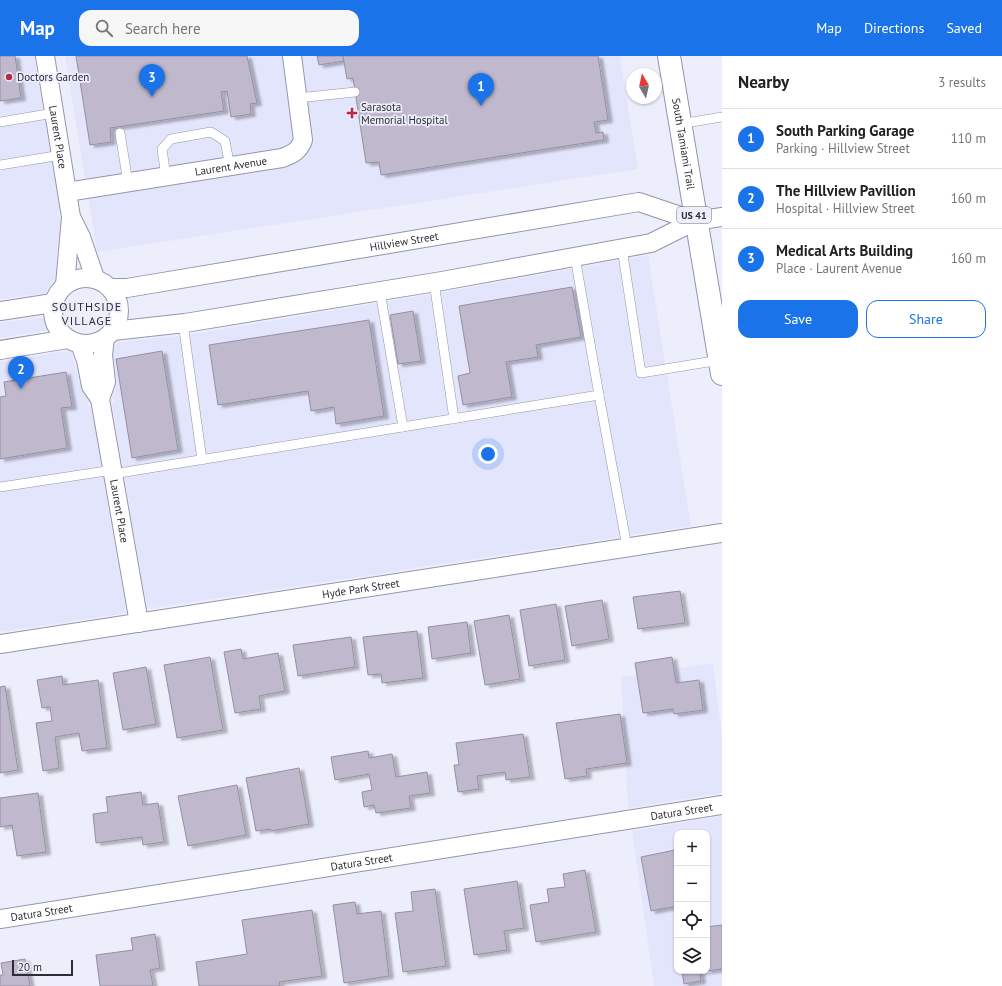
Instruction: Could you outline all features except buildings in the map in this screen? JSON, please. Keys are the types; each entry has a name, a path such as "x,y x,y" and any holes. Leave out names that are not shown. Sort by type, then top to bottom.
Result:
{"main road":[{"name":"South Tamiami Trail","path":"669,56 695,221 721,364"}],"street":[{"name":"Laurent Place","path":"45,56 71,217 65,285 59,291 53,303 53,317 58,329 74,341 86,360 91,386 100,399 139,622"},
{"name":"Laurent Avenue","path":"67,192 230,167 292,155 300,148 303,140 303,130 292,56"},
{"name":"Hillview Street","path":"110,288 127,288 639,202 695,221"},
{"name":"Laurent Place","path":"71,217 81,237 95,278 108,285 116,295 120,308 118,320 109,335 103,355 106,382 100,399"},
{"name":"Hillview Street","path":"109,335 434,282 651,243 695,221 722,217"},
{"path":"65,285 81,278 95,278"},
{"path":"0,310 53,303"},
{"path":"0,350 74,341 94,343 109,335"},
{"name":"Hyde Park Street","path":"0,644 722,533"},
{"name":"Datura Street","path":"0,919 722,805"}],"lane":[{"path":"298,98 355,92"},
{"path":"0,122 54,113"},
{"path":"680,124 722,117"},
{"path":"166,177 162,149 171,139 211,132 225,141 230,167"},
{"path":"120,133 128,183"},
{"path":"0,165 61,155"},
{"path":"622,248 641,373 721,364"},
{"path":"575,256 627,548"},
{"path":"434,282 454,419"},
{"path":"380,291 403,427"},
{"path":"183,323 202,460"},
{"path":"0,487 202,460 599,395"}],"shaded area":[{"path":"0,56 34,56 60,211 57,212 60,219 55,279 49,286 46,293 0,299"},
{"name":"Sarasota Memorial Hospital","path":"65,56 620,56 626,94 626,104 628,104 638,169 97,252"},
{"path":"648,255 691,526 147,609 112,404 115,401 112,397 116,381 113,355 115,345 118,342 187,335 444,292"},
{"path":"43,317 47,330 0,338 0,323"},
{"path":"67,351 72,353 81,387 89,401 87,406 91,407 126,613 0,632 0,362"},
{"path":"713,663 722,736 722,793 628,808 621,677"},
{"path":"722,816 722,986 654,986 632,831"}],"place":[{"name":"Doctors Garden","path":"9,77"},
{"name":"Medical Arts Building","path":"152,97"},
{"name":"South Parking Garage","path":"481,106"},
{"name":"Sarasota Memorial Hospital","path":"352,113"},
{"name":"The Hillview Pavillion","path":"21,389"}],"district":[{"name":"SOUTHSIDE VILLAGE","path":"87,313"}]}
